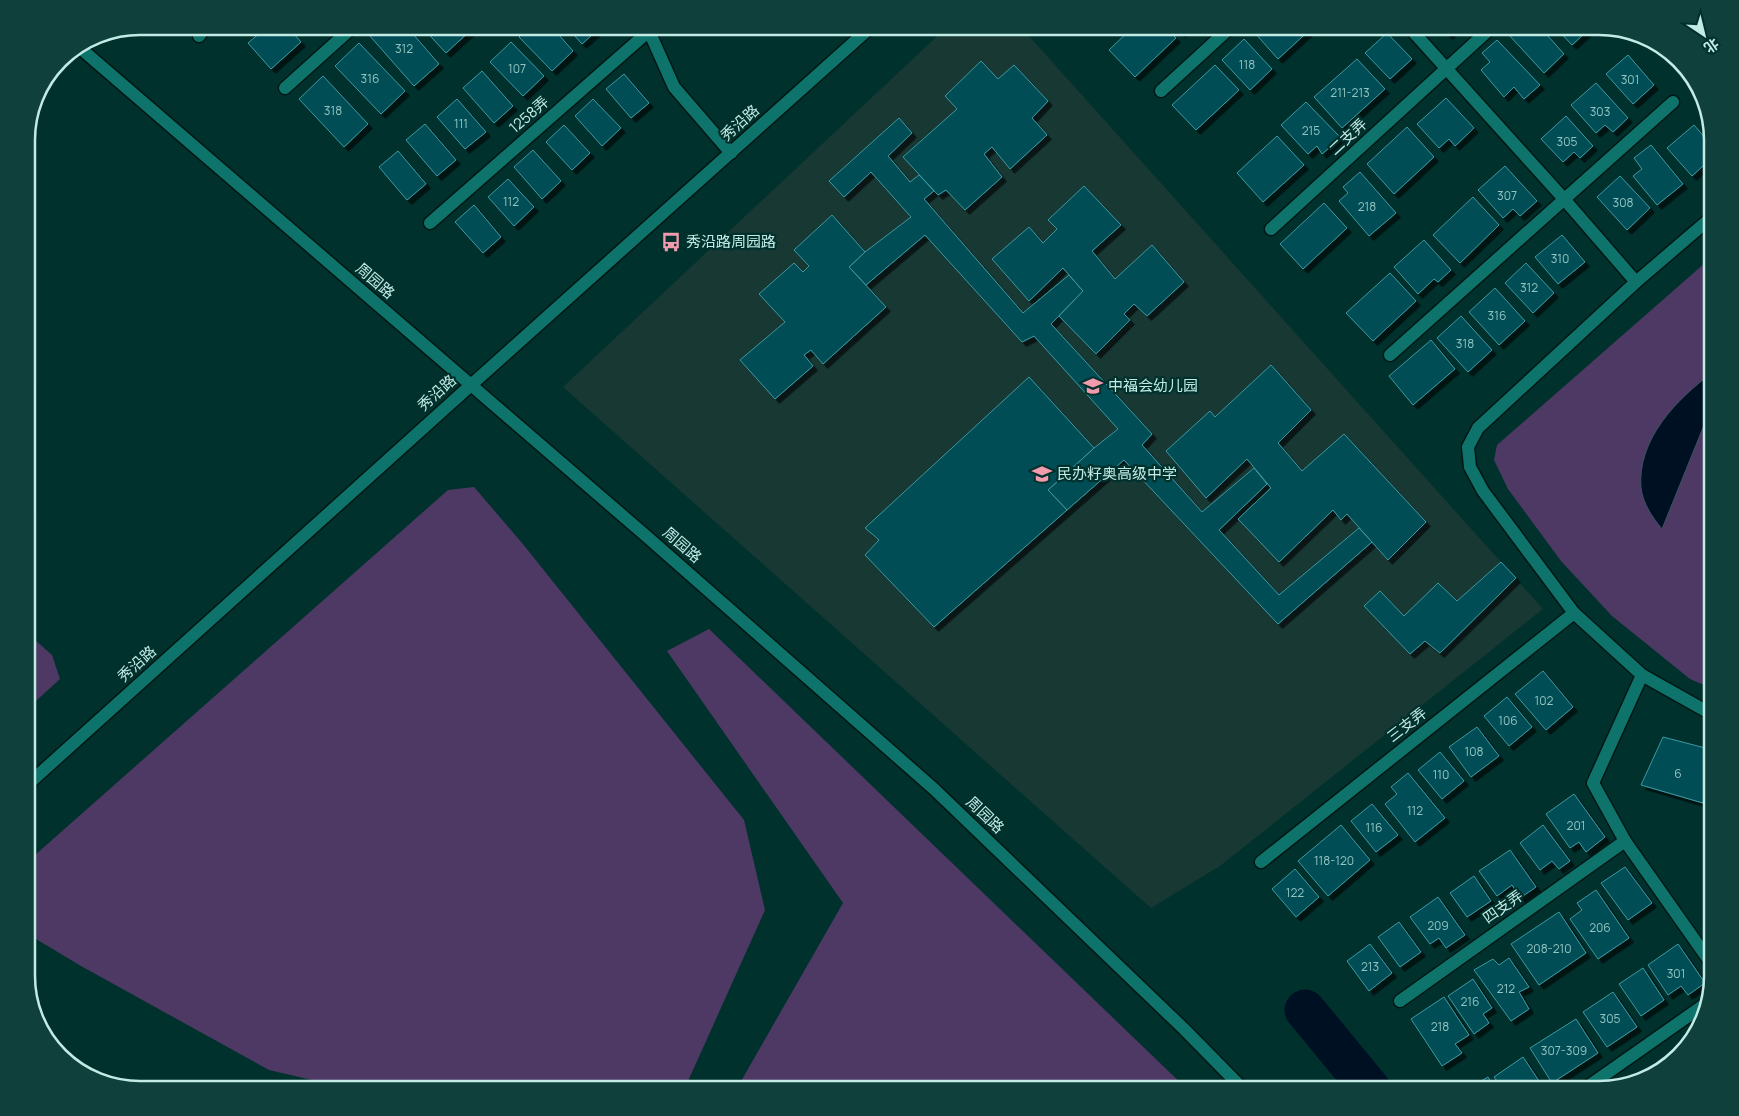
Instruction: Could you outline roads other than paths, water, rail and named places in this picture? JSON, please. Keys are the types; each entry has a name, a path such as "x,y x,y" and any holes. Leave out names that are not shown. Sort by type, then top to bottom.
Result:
{"street":[{"path":"285,88 344,35"},
{"name":"1258弄","path":"430,224 642,35"},
{"name":"1258弄","path":"653,35 674,87 731,153"},
{"name":"秀沿路","path":"35,778 862,35"},
{"path":"1161,91 1222,35"},
{"path":"1416,35 1636,282"},
{"name":"二支弄","path":"1271,229 1483,35"},
{"name":"周园路","path":"84,51 645,535 934,789 1184,1029 1235,1081"},
{"path":"1390,355 1673,102"},
{"path":"1704,224 1636,282 1478,428 1468,447 1470,467 1483,491 1574,613 1642,675 1704,708"},
{"name":"三支弄","path":"1261,862 1574,613"},
{"path":"1642,675 1593,782 1625,841 1704,953"},
{"name":"四支弄","path":"1400,1001 1625,841"},
{"path":"1597,1081 1698,1009"}],"waterway":[{"path":"1305,1010 1364,1081"}],"place":[{"name":"秀沿路周园路","path":"671,242"},
{"name":"中福会幼儿园","path":"1093,386"},
{"name":"民办籽奥高级中学","path":"1042,474"}]}
